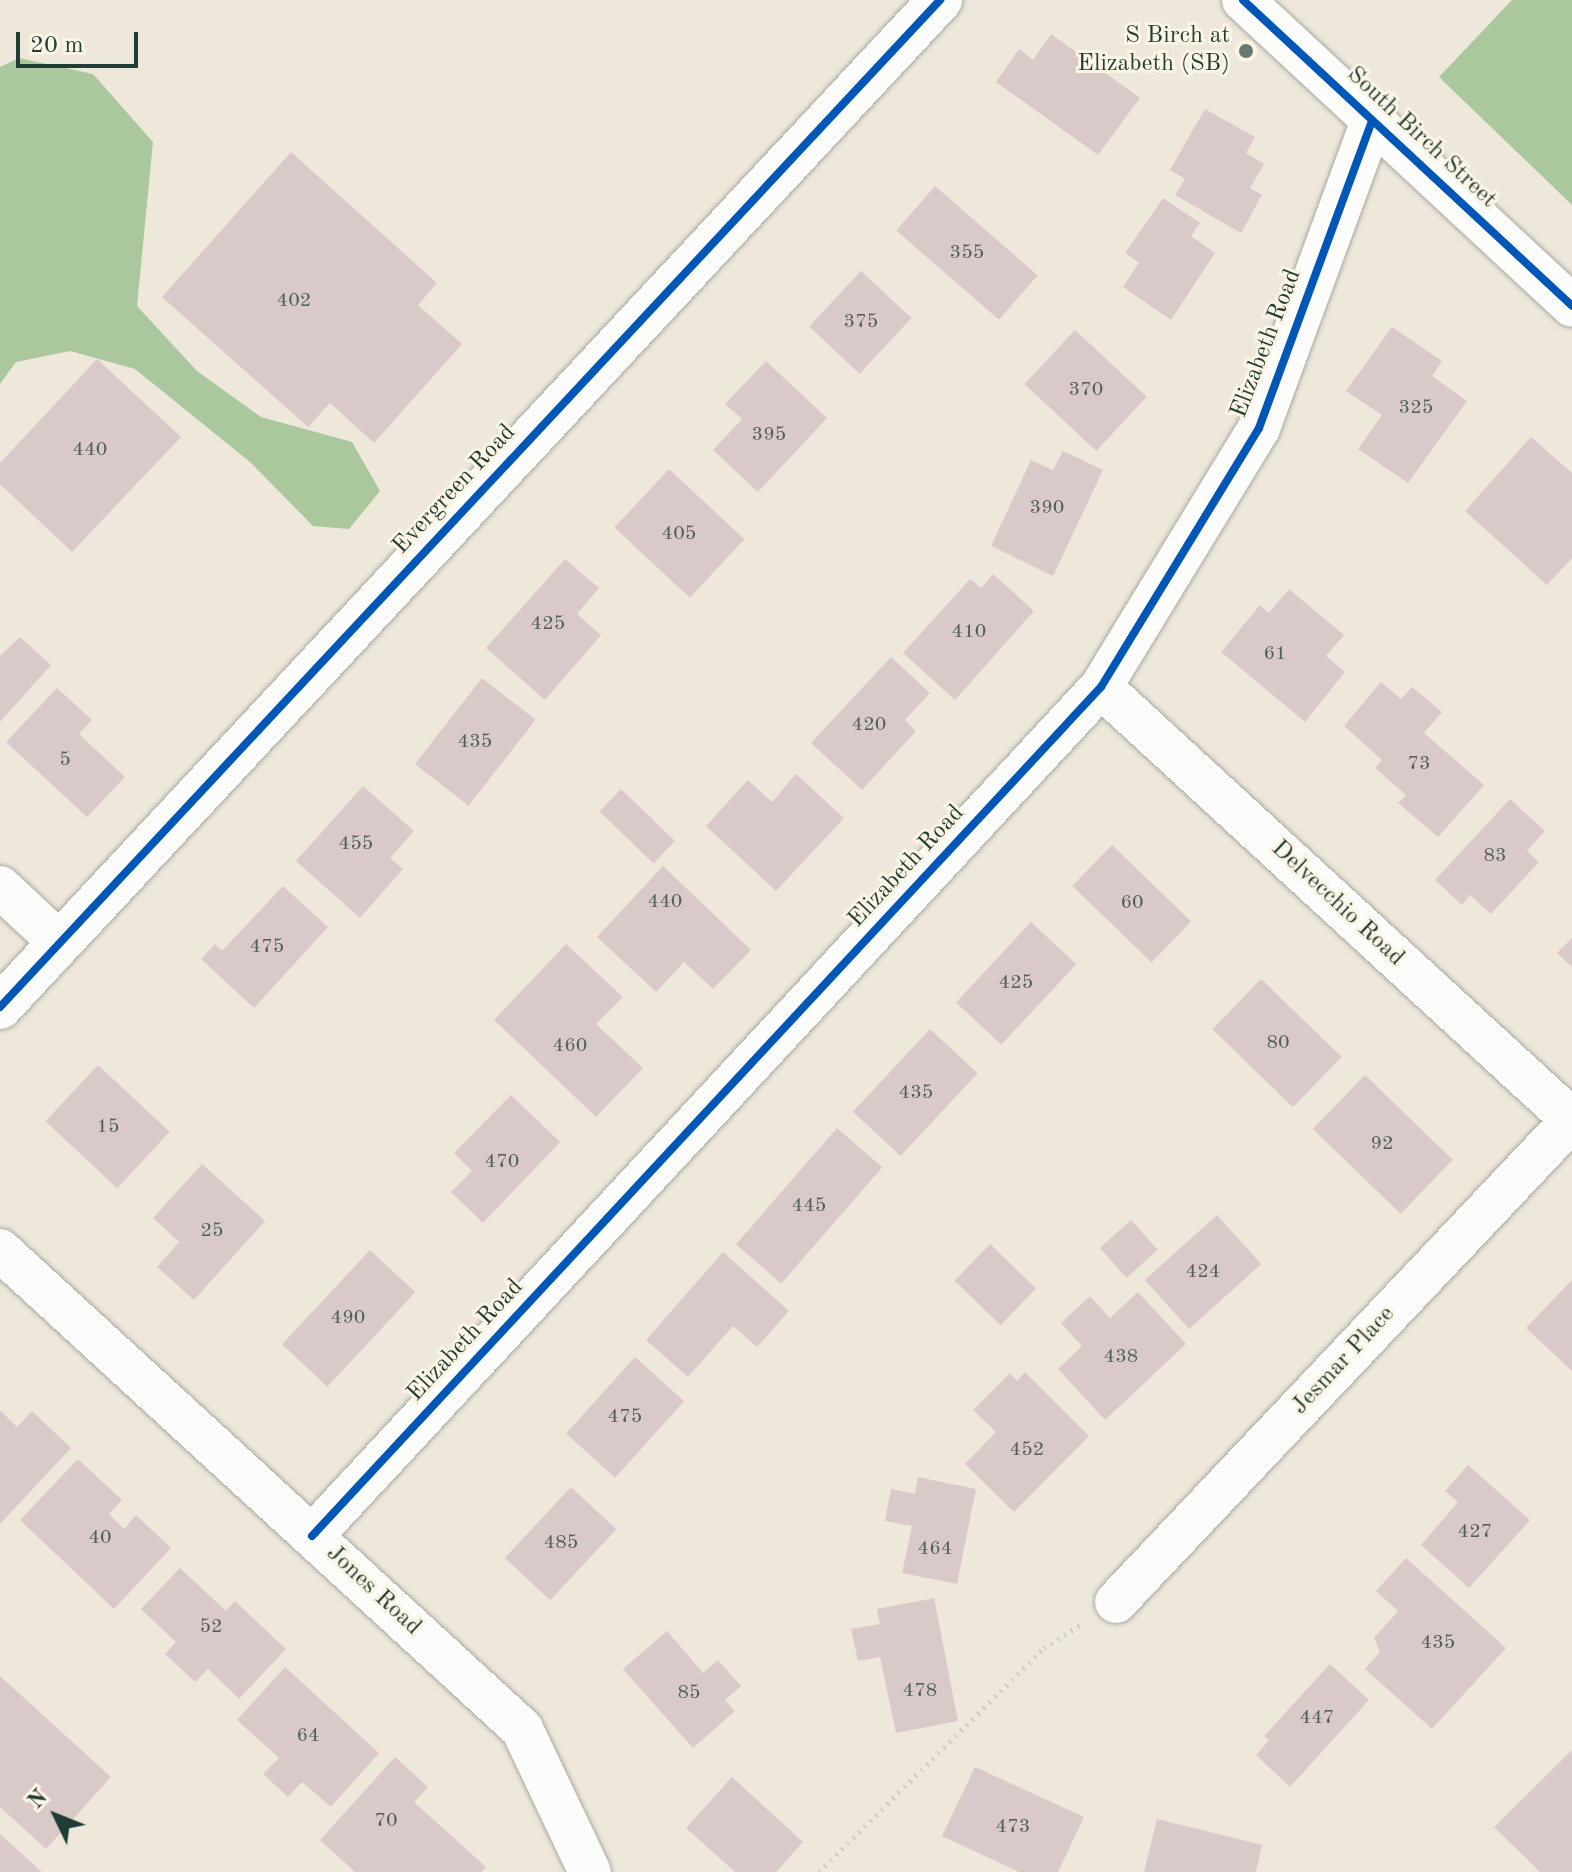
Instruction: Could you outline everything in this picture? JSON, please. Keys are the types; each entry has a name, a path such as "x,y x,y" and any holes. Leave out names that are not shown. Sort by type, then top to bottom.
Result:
{"street":[{"name":"Evergreen Road","path":"0,1007 940,0"},
{"name":"South Birch Street","path":"1243,0 1572,306"},
{"name":"Elizabeth Road","path":"312,1536 1101,687 1259,428 1372,121"},
{"name":"Delvecchio Road","path":"1101,687 1572,1120"},
{"path":"0,887 60,943"},
{"name":"Jesmar Place","path":"1116,1602 1572,1120"},
{"name":"Jones Road","path":"0,1250 522,1729 590,1872"}],"path":[{"path":"819,1872 1044,1648 1116,1602"}],"green space":[{"path":"1512,0 1572,0 1572,205 1439,77"},
{"path":"19,58 93,74 153,142 137,306 197,371 261,417 352,442 380,491 349,529 313,526 250,462 135,369 70,351 16,362 0,384 0,67"}],"building":[{"path":"1051,34 1140,98 1098,155 996,82 1019,49 1033,60"},
{"path":"1205,109 1255,137 1246,153 1264,164 1250,188 1262,195 1241,233 1175,195 1185,179 1170,170"},
{"path":"291,152 437,283 418,305 462,344 374,443 330,403 308,427 162,297"},
{"path":"935,186 1038,275 999,320 896,231"},
{"path":"1163,198 1200,223 1191,236 1215,253 1171,320 1123,287 1139,263 1125,253"},
{"path":"861,271 911,318 860,374 809,327"},
{"path":"1392,327 1442,361 1432,376 1467,401 1408,483 1358,449 1382,415 1346,391"},
{"path":"1075,330 1147,397 1096,451 1025,384"},
{"path":"97,359 181,437 72,552 0,484 0,463"},
{"path":"766,361 827,418 758,492 713,450 742,419 725,404"},
{"path":"1531,437 1572,473 1572,558 1547,585 1465,511"},
{"path":"1063,451 1103,470 1053,576 991,546 1031,460 1053,470"},
{"path":"669,469 744,539 690,598 614,528"},
{"path":"565,559 599,588 577,614 601,635 545,700 486,648"},
{"path":"993,574 1034,611 955,700 903,653 970,579 981,588"},
{"path":"1289,589 1344,635 1326,656 1345,672 1305,722 1221,652 1260,605 1269,613"},
{"path":"20,637 51,665 0,722 0,656"},
{"path":"891,657 930,693 905,720 916,731 862,790 811,743"},
{"path":"482,678 536,720 468,806 415,764"},
{"path":"1381,682 1401,699 1412,687 1442,712 1424,733 1484,785 1438,837 1398,803 1406,795 1375,768 1382,760 1344,726"},
{"path":"57,688 92,720 79,734 125,777 87,817 6,742"},
{"path":"796,774 844,818 776,891 706,826 748,780 772,802"},
{"path":"363,786 414,831 390,858 403,869 360,918 296,861"},
{"path":"621,789 675,841 653,863 599,811"},
{"path":"1510,799 1545,831 1527,851 1539,862 1491,914 1470,895 1462,905 1435,880"},
{"path":"1112,845 1191,921 1152,962 1072,886"},
{"path":"663,866 751,950 713,989 684,962 656,992 597,937"},
{"path":"283,886 328,927 254,1008 201,959 215,944 222,951"},
{"path":"1031,922 1076,964 1001,1045 956,1002"},
{"path":"1572,938 1572,967 1557,953"},
{"path":"566,944 623,997 596,1024 643,1068 596,1117 494,1020"},
{"path":"1261,979 1342,1057 1293,1107 1212,1029"},
{"path":"930,1029 978,1073 900,1156 853,1112"},
{"path":"98,1065 170,1132 117,1188 45,1121"},
{"path":"1365,1075 1453,1160 1401,1214 1313,1129"},
{"path":"511,1095 560,1142 483,1223 451,1192 472,1171 454,1153"},
{"path":"837,1128 882,1167 781,1284 736,1244"},
{"path":"202,1164 265,1221 194,1300 157,1267 179,1242 153,1218"},
{"path":"1217,1215 1261,1264 1189,1329 1145,1280"},
{"path":"1131,1220 1158,1250 1127,1278 1100,1248"},
{"path":"990,1244 1036,1288 1001,1325 955,1281"},
{"path":"370,1250 415,1292 327,1387 282,1344"},
{"path":"723,1252 789,1311 757,1347 733,1326 688,1377 646,1340"},
{"path":"1572,1280 1572,1371 1526,1328"},
{"path":"1138,1292 1186,1344 1105,1420 1058,1369 1082,1346 1061,1323 1090,1296 1110,1318"},
{"path":"635,1357 684,1401 615,1478 566,1434"},
{"path":"1025,1372 1089,1436 1014,1512 965,1464 996,1432 973,1410 1010,1373 1017,1381"},
{"path":"0,1410 17,1427 32,1411 71,1448 0,1524"},
{"path":"78,1459 122,1500 109,1514 124,1529 136,1515 171,1548 114,1609 20,1520"},
{"path":"1468,1465 1530,1520 1469,1588 1421,1545 1458,1502 1445,1491"},
{"path":"918,1477 976,1489 957,1584 902,1573 912,1526 885,1521 891,1489 915,1494"},
{"path":"571,1487 616,1529 550,1600 505,1558"},
{"path":"1406,1558 1506,1648 1432,1729 1365,1669 1380,1652 1374,1638 1398,1611 1376,1591"},
{"path":"180,1568 226,1611 235,1601 286,1649 239,1699 208,1669 195,1682 165,1654 176,1642 141,1609"},
{"path":"934,1598 958,1721 896,1733 880,1657 858,1661 851,1629 880,1624 877,1609"},
{"path":"667,1631 703,1673 718,1660 741,1686 725,1700 735,1711 693,1748 623,1669"},
{"path":"1330,1664 1369,1700 1290,1787 1256,1755 1269,1740 1264,1736"},
{"path":"285,1667 379,1753 331,1807 302,1782 288,1797 263,1774 279,1758 237,1720"},
{"path":"0,1676 111,1777 46,1849 0,1807"},
{"path":"1572,1750 1572,1872 1540,1872 1494,1827"},
{"path":"395,1757 428,1787 414,1802 486,1867 481,1872 355,1872 320,1840"},
{"path":"975,1767 1084,1817 1058,1872 1019,1872 942,1836"},
{"path":"732,1777 803,1842 776,1872 735,1872 686,1828"},
{"path":"1157,1819 1262,1845 1256,1872 1144,1872"},
{"path":"0,1834 42,1872 0,1872"}],"cycle path":[{"path":"0,1007 940,0"},
{"path":"1243,0 1572,306"},
{"path":"312,1536 1101,687 1259,428 1372,121"}],"place":[{"name":"S Birch at Elizabeth (SB)","path":"1246,51"}]}
